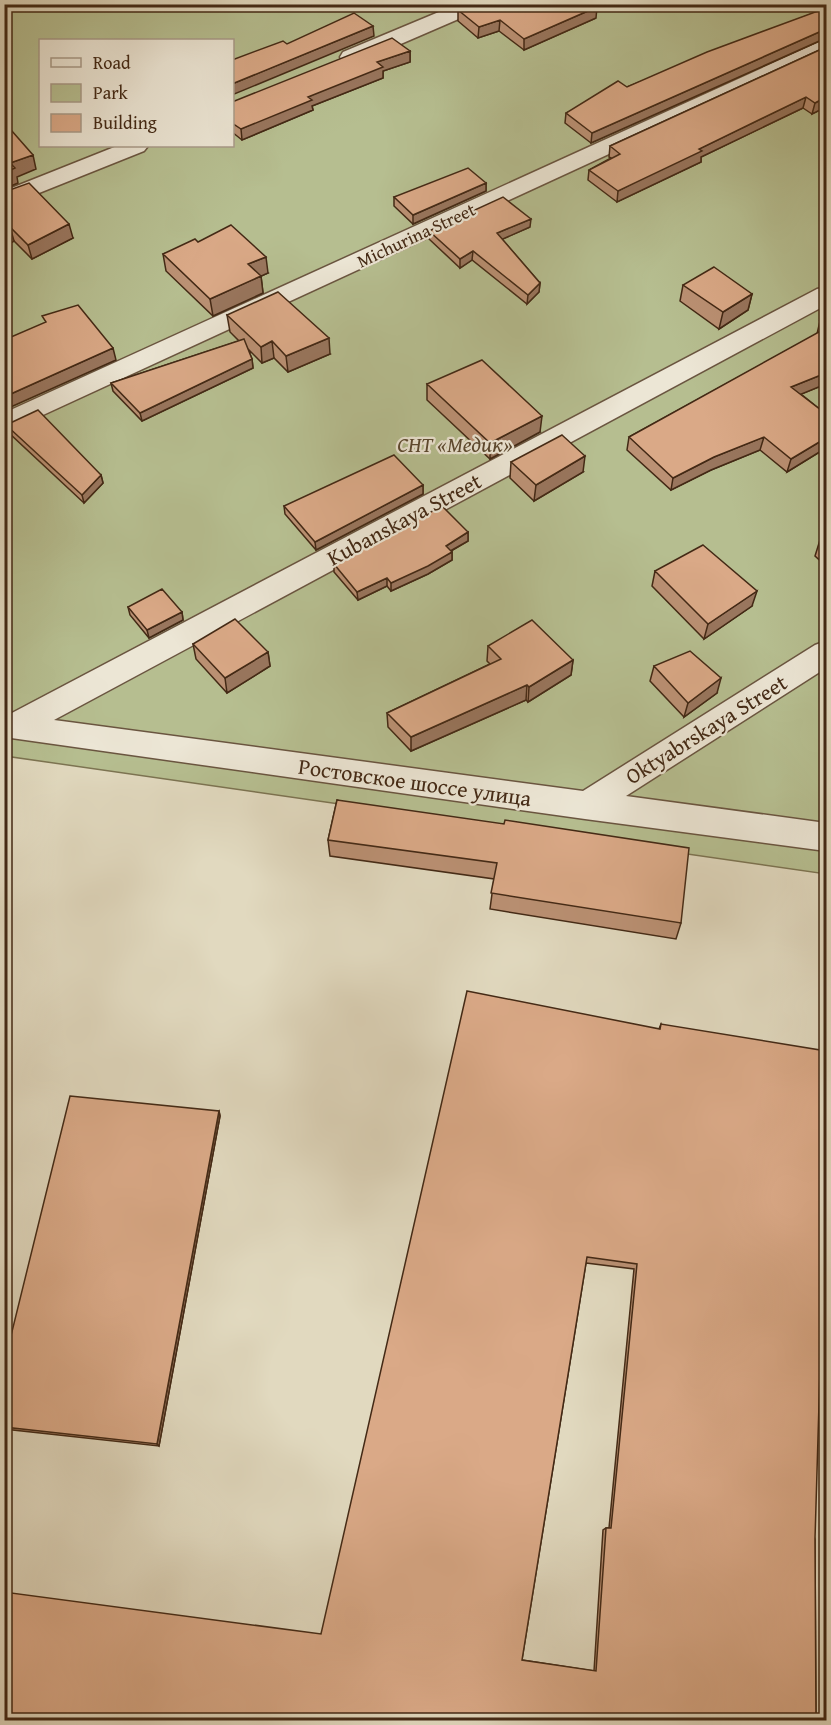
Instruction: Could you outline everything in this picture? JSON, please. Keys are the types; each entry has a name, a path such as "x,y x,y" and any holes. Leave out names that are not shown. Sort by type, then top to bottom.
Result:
{"street":[{"path":"328,66 477,4"},
{"name":"Michurina Street","path":"4,424 826,46"},
{"path":"4,200 134,147"},
{"name":"Kubanskaya Street","path":"9,726 826,295"},
{"name":"Oktyabrskaya Street","path":"585,806 826,653"},
{"name":"Ростовское шоссе улица","path":"9,726 826,837"}],"green space":[{"name":"СНТ «Медик»","path":"5,5 826,5 826,874 5,756"}],"building":[{"path":"472,4 593,4 597,7 524,39 500,20 479,27 458,10"},
{"path":"826,8 826,29 592,133 566,113 618,81 627,87 707,52"},
{"path":"354,13 373,26 234,83 234,59 283,41 287,44"},
{"path":"392,38 410,51 377,62 383,67 308,97 312,100 241,129 234,124 234,101"},
{"path":"826,47 826,97 815,103 806,97 618,191 589,170 620,154 610,146"},
{"path":"4,122 33,155 10,163 15,168 4,173"},
{"path":"468,168 486,183 413,215 394,197"},
{"path":"29,183 69,224 28,245 10,227 4,230 4,192"},
{"path":"503,197 531,219 497,233 540,283 528,295 473,251 460,259 429,231"},
{"path":"231,225 266,257 248,264 261,276 210,299 163,254 195,239 198,242"},
{"path":"714,267 752,294 723,312 683,285"},
{"path":"278,292 329,338 286,356 272,341 261,347 227,315"},
{"path":"78,305 113,348 4,397 4,340 46,322 42,316"},
{"path":"826,328 826,373 791,387 826,414 826,438 791,459 764,437 714,457 673,478 629,437"},
{"path":"244,339 252,359 140,413 111,383"},
{"path":"482,360 542,416 490,443 427,384"},
{"path":"38,410 101,475 82,495 6,425"},
{"path":"562,435 585,456 536,485 511,462"},
{"path":"394,455 423,485 315,542 284,506"},
{"path":"442,506 468,532 446,546 452,552 428,566 391,583 387,578 357,592 334,564"},
{"path":"826,536 826,546 820,540"},
{"path":"703,545 757,591 708,624 655,571"},
{"path":"162,589 182,612 147,630 128,607"},
{"path":"235,619 268,652 225,678 193,644"},
{"path":"532,620 573,660 529,687 527,685 411,737 387,713 501,659 488,646"},
{"path":"690,651 721,678 688,703 654,666"},
{"path":"337,800 504,824 505,820 689,848 681,923 491,893 497,863 328,840"},
{"path":"467,991 660,1029 661,1024 826,1051 826,1167 815,1539 816,1720 4,1720 4,1592 321,1634","holes":["587,1257 637,1264 611,1528 606,1528 596,1671 522,1660"]},
{"path":"70,1096 219,1111 157,1444 4,1427 4,1364"}]}
